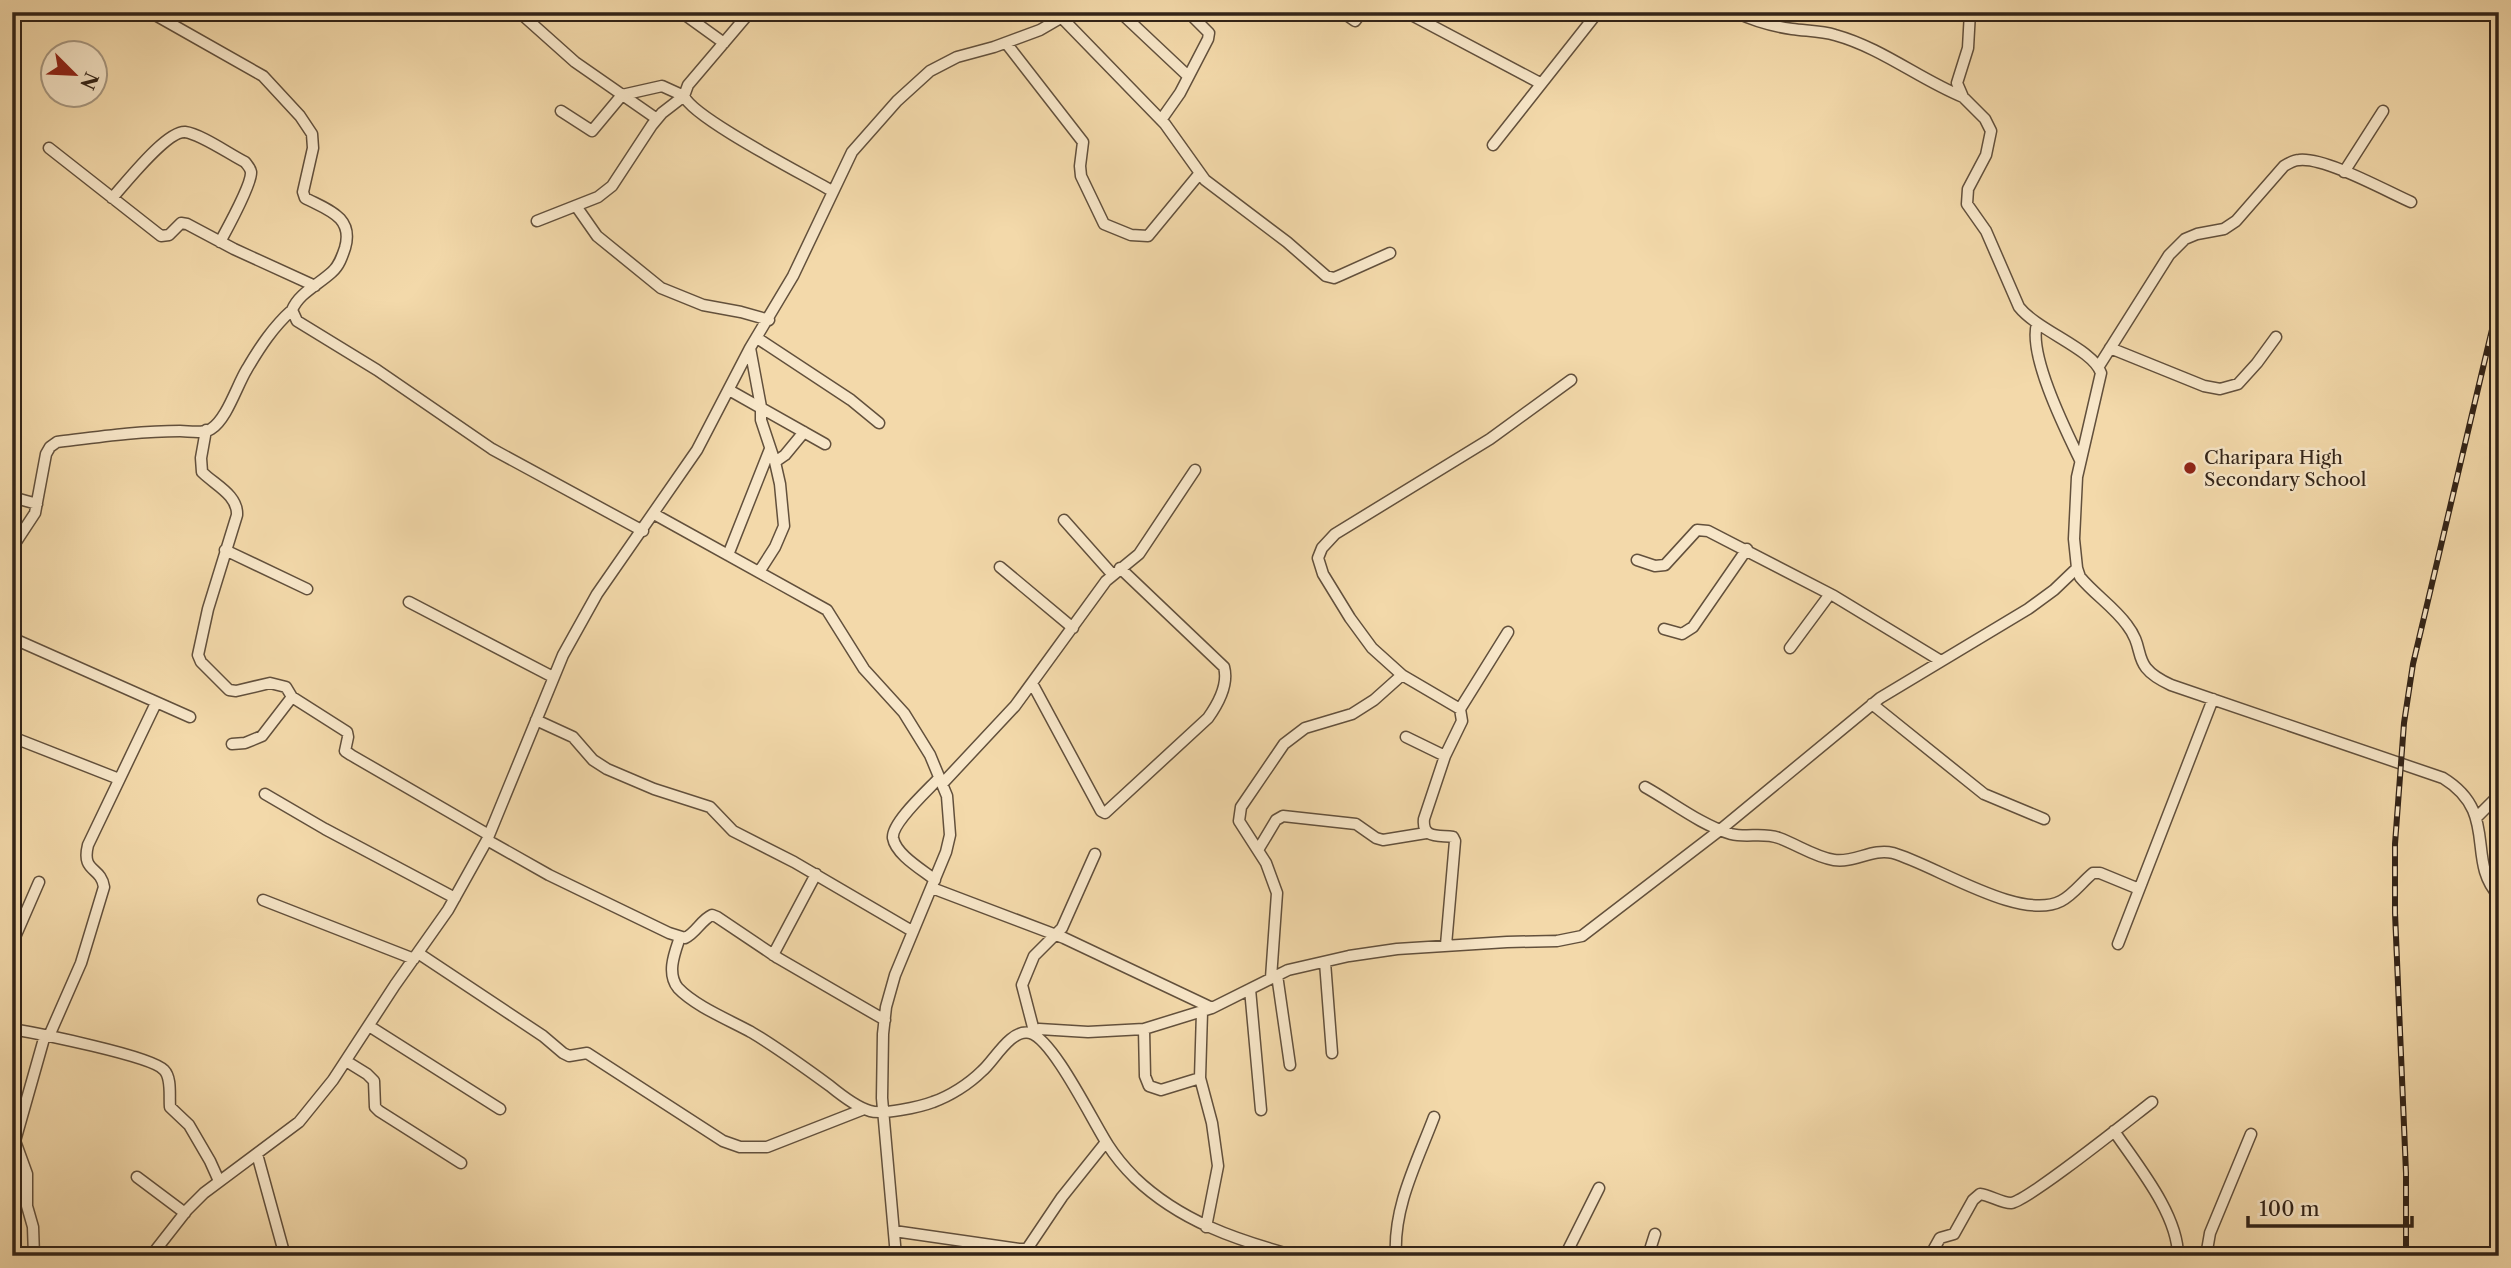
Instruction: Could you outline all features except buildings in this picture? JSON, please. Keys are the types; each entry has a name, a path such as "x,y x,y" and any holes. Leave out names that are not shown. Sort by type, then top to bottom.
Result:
{"street":[{"path":"12,548 32,521 46,454 50,447 57,442 160,431 211,429 219,421 245,371 274,327 292,310 296,301 335,270 348,239 347,227 341,218 305,198 303,192 313,148 312,134 300,116 263,76 150,12"},
{"path":"519,12 575,62 657,119"},
{"path":"681,12 724,43"},
{"path":"537,221 598,197 612,186 657,119 684,96 688,85 750,12"},
{"path":"1120,12 1188,76"},
{"path":"1161,120 1180,93 1209,33 1188,12"},
{"path":"1342,12 1355,21 1362,12"},
{"path":"1406,12 1540,83"},
{"path":"1493,145 1598,12"},
{"path":"1735,12 1764,24 1832,34 1855,42 1896,60 1962,97 1981,114 1991,131 1986,155 1968,189 1967,204 1986,231 2018,307 2036,324 2087,355 2099,366"},
{"path":"1962,97 1957,83 1968,48 1970,12"},
{"path":"151,1256 185,1213 219,1181 299,1122 346,1060 455,898 488,837 563,655 597,594 697,450 819,224 852,152 869,130 930,71 957,57 1040,30 1066,15 1179,141 1200,173 1225,196 1326,275 1334,278 1390,253"},
{"path":"1006,43 1083,142 1081,176 1104,224 1131,235 1148,236 1200,173"},
{"path":"561,111 592,131 622,95 662,86 684,96 687,104 707,119 832,191"},
{"path":"2344,172 2383,111"},
{"path":"112,198 160,146 175,133 187,132 244,162 250,169 251,176 220,242"},
{"path":"49,148 161,236 169,235 181,223 315,286"},
{"path":"2411,202 2344,172 2302,159 2284,166 2236,221 2224,229 2185,239 2169,255 2099,366 2100,382 2080,460 2074,516 2077,568 2086,584 2129,627 2146,669 2162,681 2443,778 2463,793 2477,817 2488,880 2499,896"},
{"path":"576,206 597,236 661,288 703,305 769,320"},
{"path":"292,310 297,321 377,370 492,449 643,531"},
{"path":"2036,324 2036,346 2050,393 2080,460"},
{"path":"2110,348 2204,386 2221,389 2238,384 2276,337"},
{"path":"757,338 851,400 879,423"},
{"path":"750,348 761,420 775,462 784,526 775,547 759,572"},
{"path":"1460,709 1402,675 1372,648 1323,573 1318,558 1322,548 1335,534 1490,439 1572,380"},
{"path":"730,390 825,444"},
{"path":"206,430 201,458 202,472 238,506 198,654 201,662 229,690 236,691 270,683 286,687 292,697 347,732 345,751 549,875 680,937 689,936 712,915 773,955 884,1020"},
{"path":"775,462 785,455 804,432"},
{"path":"728,555 770,449"},
{"path":"1195,470 1144,547 1116,571 1015,706 899,821 893,834 894,841 903,854 934,884 1056,935 1207,1010"},
{"path":"12,497 37,504"},
{"path":"654,514 827,610 864,668 904,713 930,755 947,796 950,835 946,852 895,975 884,1020 882,1085 896,1256"},
{"path":"1032,683 1101,811 1105,813 1208,718 1220,699 1226,673 1219,660 1116,571 1064,520"},
{"path":"1637,560 1655,566 1665,565 1697,530 1708,531 1830,594 1941,661"},
{"path":"1664,629 1682,634 1693,626 1747,549"},
{"path":"226,550 307,589"},
{"path":"1000,568 1073,628"},
{"path":"680,937 672,965 678,987 702,1006 794,1060 864,1109 884,1112 932,1102 960,1088 982,1071 1021,1033 1039,1029 1088,1032 1144,1029 1207,1010 1288,970 1397,948 1557,941 1582,936 1720,830 1872,704 2028,609 2054,590 2077,568"},
{"path":"1790,648 1830,594"},
{"path":"409,602 553,677"},
{"path":"1426,833 1423,828 1424,819 1445,756 1462,721 1460,709 1508,632"},
{"path":"12,638 190,717"},
{"path":"1290,1065 1274,977 1277,893 1266,863 1240,821 1241,807 1284,744 1305,728 1352,714 1374,700 1402,675"},
{"path":"232,744 245,743 262,736 292,697"},
{"path":"2118,944 2213,699"},
{"path":"34,1256 33,1227 27,1206 27,1174 15,1141 47,1035 81,963 104,887 103,880 85,857 96,824 156,703"},
{"path":"1872,704 1984,794 2044,819"},
{"path":"536,720 573,737 593,760 607,769 654,789 710,807 733,831 816,874 912,931"},
{"path":"12,737 119,779"},
{"path":"1406,737 1445,756"},
{"path":"1645,787 1720,830 1738,835 1778,837 1819,856 1838,861 1877,852 1893,853 2002,898 2032,906 2060,902 2093,873 2100,873 2139,889"},
{"path":"265,794 325,830 455,898"},
{"path":"2477,817 2499,795"},
{"path":"1258,850 1276,820 1283,816 1356,824 1383,840 1426,833 1453,837 1455,841 1446,945"},
{"path":"1095,854 1062,928 1034,956 1022,985 1032,1032 1056,1058 1106,1142 1134,1177 1157,1197 1177,1212 1206,1227 1233,1238 1296,1256"},
{"path":"773,955 816,874"},
{"path":"12,944 39,882"},
{"path":"263,901 416,956 491,1001 563,1053 569,1056 587,1053 723,1141 740,1147 767,1146 864,1109"},
{"path":"1325,962 1332,1053"},
{"path":"1250,989 1261,1110"},
{"path":"1206,1227 1218,1166 1212,1123 1200,1078 1207,1010"},
{"path":"369,1026 500,1109"},
{"path":"12,1028 144,1060 163,1069 168,1080 170,1107 189,1125 219,1181"},
{"path":"1144,1029 1145,1076 1149,1086 1161,1090 1200,1078"},
{"path":"346,1060 367,1073 374,1081 375,1107 379,1111 461,1163"},
{"path":"1930,1256 1940,1238 1954,1234 1973,1200 1980,1194 2009,1203 2015,1202 2152,1102"},
{"path":"1396,1256 1395,1233 1401,1203 1434,1117"},
{"path":"2114,1131 2174,1228 2178,1256"},
{"path":"2206,1256 2210,1233 2251,1134"},
{"path":"894,1231 996,1251 1027,1252 1062,1197 1106,1142"},
{"path":"257,1154 285,1256"},
{"path":"137,1177 185,1213"},
{"path":"1565,1256 1599,1188"},
{"path":"1648,1256 1655,1234"}],"railway":[{"path":"2406,1256 2406,1173 2395,913 2395,844 2404,723 2413,664 2499,300"}],"place":[{"name":"Charipara High Secondary School","path":"2190,468"}]}
